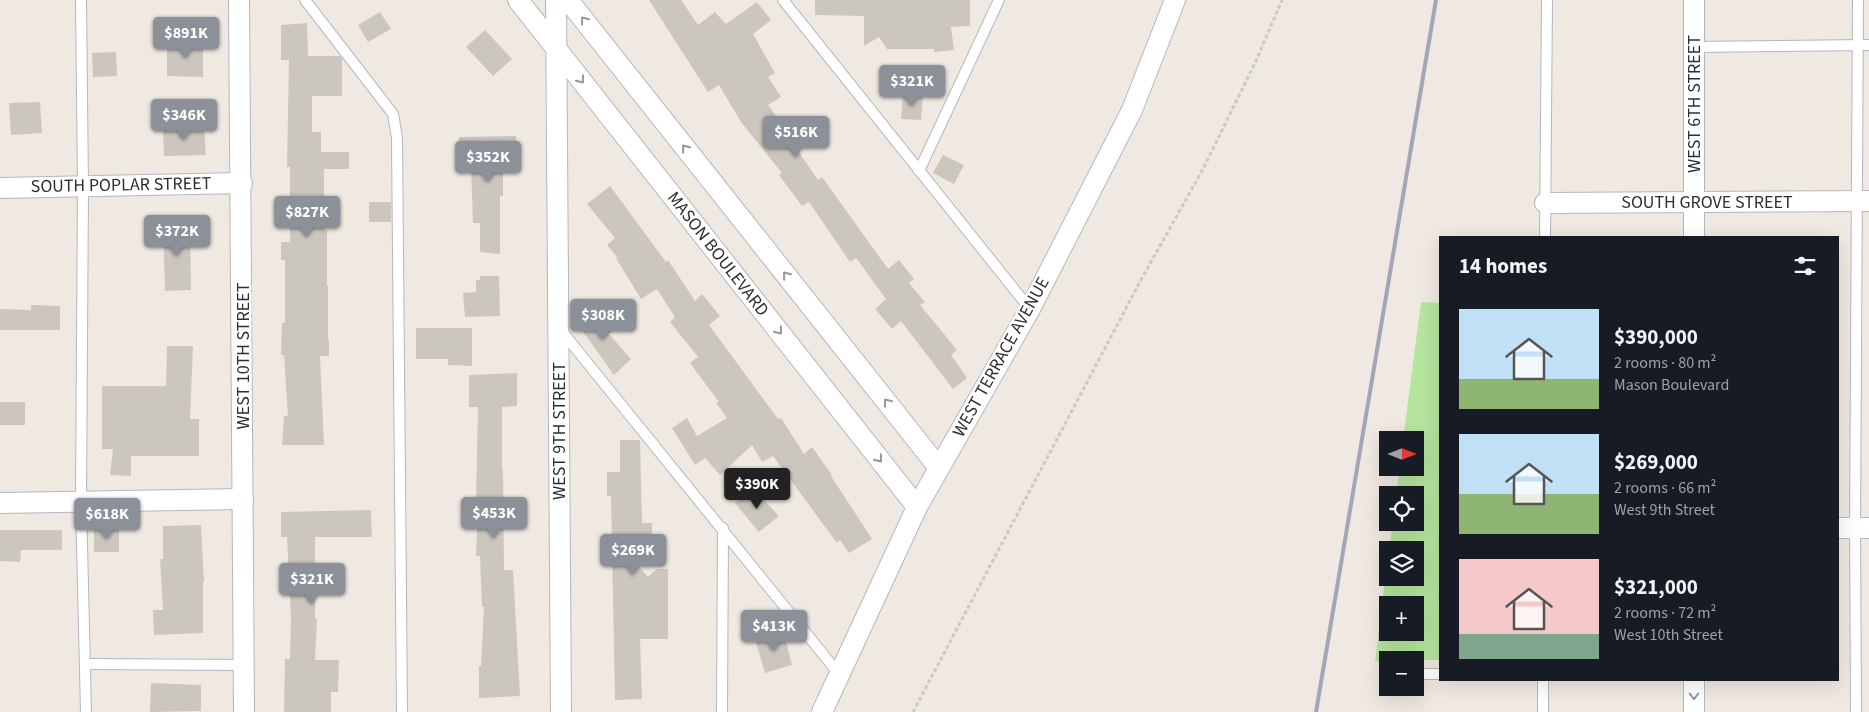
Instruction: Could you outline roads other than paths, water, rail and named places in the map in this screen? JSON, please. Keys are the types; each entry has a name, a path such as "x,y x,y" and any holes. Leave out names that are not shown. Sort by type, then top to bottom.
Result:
{"street":[{"name":"WEST 10TH STREET","path":"240,0 244,712"},
{"name":"MASON BOULEVARD","path":"518,0 917,507"},
{"name":"WEST 9TH STREET","path":"556,0 561,712"},
{"path":"568,0 939,468"},
{"name":"WEST TERRACE AVENUE","path":"822,712 917,507 1030,309 1132,110 1175,0"},
{"name":"WEST 6TH STREET","path":"1694,0 1694,236"},
{"name":"SOUTH POPLAR STREET","path":"0,188 242,183"},
{"name":"SOUTH GROVE STREET","path":"1545,203 1863,201"},
{"path":"0,503 243,499"},
{"path":"1694,681 1694,712"}],"lane":[{"path":"81,0 83,186 80,502 86,712"},
{"path":"305,0 393,114 396,138 402,712"},
{"path":"783,0 1030,309"},
{"path":"919,171 1000,0"},
{"path":"1545,236 1547,0"},
{"path":"1856,712 1854,528 1863,201 1858,0"},
{"path":"1694,47 1869,45"},
{"path":"558,327 723,528 839,674"},
{"path":"722,712 723,528"},
{"path":"85,664 244,665"},
{"path":"1424,674 1439,674"},
{"path":"1543,681 1543,712"}],"railway":[{"path":"1316,712 1436,0"}]}
